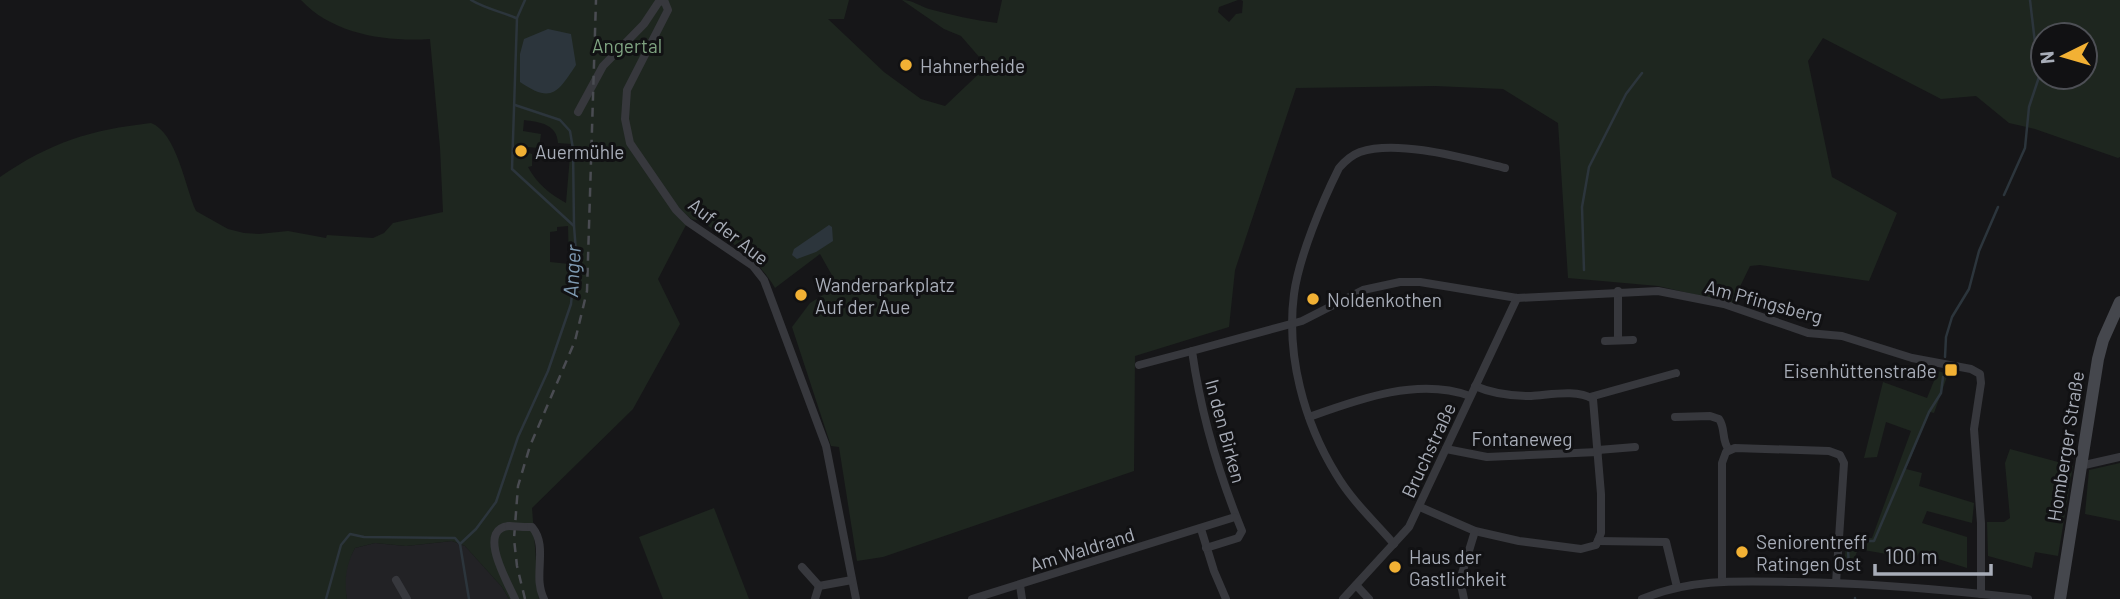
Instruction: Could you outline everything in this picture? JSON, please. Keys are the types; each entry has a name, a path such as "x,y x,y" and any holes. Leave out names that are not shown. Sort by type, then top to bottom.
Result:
{"main road":[{"name":"Homberger Straße","path":"2060,599 2098,359 2120,302"}],"street":[{"name":"Auf der Aue","path":"578,112 603,66 645,24 658,3 662,0 666,2 668,10 627,90 625,119 630,143 676,210 688,222 753,266 764,280 826,446 856,599"},
{"path":"1394,544 1362,510 1336,474 1309,417 1296,366 1293,323 1294,294 1300,266 1334,177 1346,160 1362,152 1408,149 1505,167"},
{"name":"Am Pfingsberg","path":"1293,323 1363,290 1400,282 1420,282 1517,298 1658,291 1724,304 1808,333 1855,339 1912,358 1971,369 1980,374 1974,429 1981,523 1978,595"},
{"path":"1618,291 1618,340"},
{"name":"Bruchstraße","path":"1343,599 1409,527 1517,298"},
{"path":"1139,365 1293,323"},
{"path":"1605,341 1633,340"},
{"name":"In den Birken","path":"1192,351 1205,425 1235,517"},
{"path":"1475,386 1503,394 1570,394 1590,397 1676,373"},
{"path":"1309,417 1360,398 1393,392 1436,390 1470,396"},
{"path":"1420,507 1487,534 1548,546 1581,549 1592,547 1601,533 1601,494 1594,404 1590,397"},
{"path":"1675,417 1710,416 1719,419 1723,426 1723,443 1728,450"},
{"name":"Fontaneweg","path":"1446,449 1487,457 1635,447"},
{"path":"1722,581 1722,463 1728,450 1735,448 1833,452 1840,455 1844,463 1836,583"},
{"path":"2080,466 2120,457"},
{"path":"1206,548 1241,536 1242,531 1235,517 1201,528 1206,548 1226,599"},
{"path":"515,599 495,549 496,531 500,527 532,527 537,534 540,543 538,578 544,599"},
{"name":"Am Waldrand","path":"972,599 1201,528"},
{"path":"1464,599 1460,580 1475,531"},
{"path":"1598,541 1666,542 1677,587"},
{"path":"802,567 819,586"},
{"path":"396,580 407,599"},
{"path":"819,586 852,580"},
{"path":"1642,599 1677,587 1722,581 1836,583 2028,599"},
{"path":"1020,585 1022,599"},
{"path":"1356,585 1369,599"},
{"path":"815,599 819,586"}],"shaded area":[{"path":"548,29 571,34 576,65 559,88 547,93 531,89 520,82 520,54 524,39"},
{"path":"829,225 832,227 833,241 816,252 797,259 792,255 794,249"},
{"path":"452,541 465,546 502,587 509,599 347,599 344,584 347,563 355,548 375,543 406,546"}],"green space":[{"name":"Angertal","path":"301,0 849,0 844,19 828,19 884,72 921,99 945,106 987,66 961,36 944,29 902,0 929,9 997,23 1002,0 1238,0 1219,7 1218,12 1229,22 1236,14 1242,13 1241,0 2120,0 2120,157 2009,123 1976,96 1941,99 1823,38 1808,61 1832,177 1897,213 1869,281 1760,265 1750,266 1732,303 1658,286 1568,278 1558,123 1503,89 1435,86 1296,88 1235,270 1229,327 1135,356 1134,471 883,557 857,561 839,447 831,446 792,327 810,303 838,286 820,254 775,288 760,267 742,250 701,221 691,219 678,207 686,225 658,279 680,324 633,409 532,508 539,599 509,599 502,587 465,546 452,541 406,546 375,543 355,548 346,573 347,599 0,599 0,177 54,146 109,129 151,123 160,129 174,149 196,211 228,229 259,234 288,231 326,238 327,235 373,238 384,233 393,223 443,212 430,39 378,37 328,21","holes":["524,120 542,123 555,132 558,143 571,144 566,203 544,188 528,167 532,166 532,154 529,153 528,147 539,148 541,134 523,131","568,226 569,264 550,262 550,232 557,231 557,227"]},
{"path":"1938,371 1948,374 1934,413 1930,412 1906,469 1922,473 1919,486 1974,503 1972,523 1927,511 1922,523 1967,537 1967,568 1919,553 1915,559 1858,549 1850,570 1843,573 1847,537 1872,538 1911,431 1886,422 1877,457 1864,458 1883,382 1927,398"},
{"path":"2010,449 2073,466 2058,556 2035,552 2032,568 1988,556 1987,522 2004,522 2010,518 2005,463"},
{"path":"2120,463 2120,521 2085,514 2089,470"},
{"path":"714,508 749,599 663,599 639,537"}],"waterway":[{"path":"471,0 516,18"},
{"name":"Anger","path":"460,544 476,529 496,502 518,437 548,371 571,304 576,252 574,226 512,169 517,18 525,0"},
{"path":"2004,195 2025,148 2029,107 2039,77 2030,0"},
{"path":"1584,270 1582,207 1589,167 1626,94 1642,73"},
{"path":"515,105 560,120 570,131 573,149 574,226"},
{"path":"1945,357 1946,337 1952,317 1969,289 1979,251 1998,207"},
{"path":"1849,571 1848,548 1852,541 1874,541 1929,412 1941,393 1943,377"},
{"name":"Anger","path":"326,599 341,545 350,534 364,537 455,538 460,544 469,599"}],"railway":[{"path":"525,599 514,539 518,486 530,446 575,341 587,291 596,0"}],"place":[{"name":"Hahnerheide","path":"906,65"},
{"name":"Auermühle","path":"521,151"},
{"name":"Wanderparkplatz Auf der Aue","path":"801,295"},
{"name":"Noldenkothen","path":"1313,299"},
{"name":"Eisenhüttenstraße","path":"1951,370"},
{"name":"Seniorentreff Ratingen Ost","path":"1742,552"},
{"name":"Haus der Gastlichkeit","path":"1395,567"}]}
